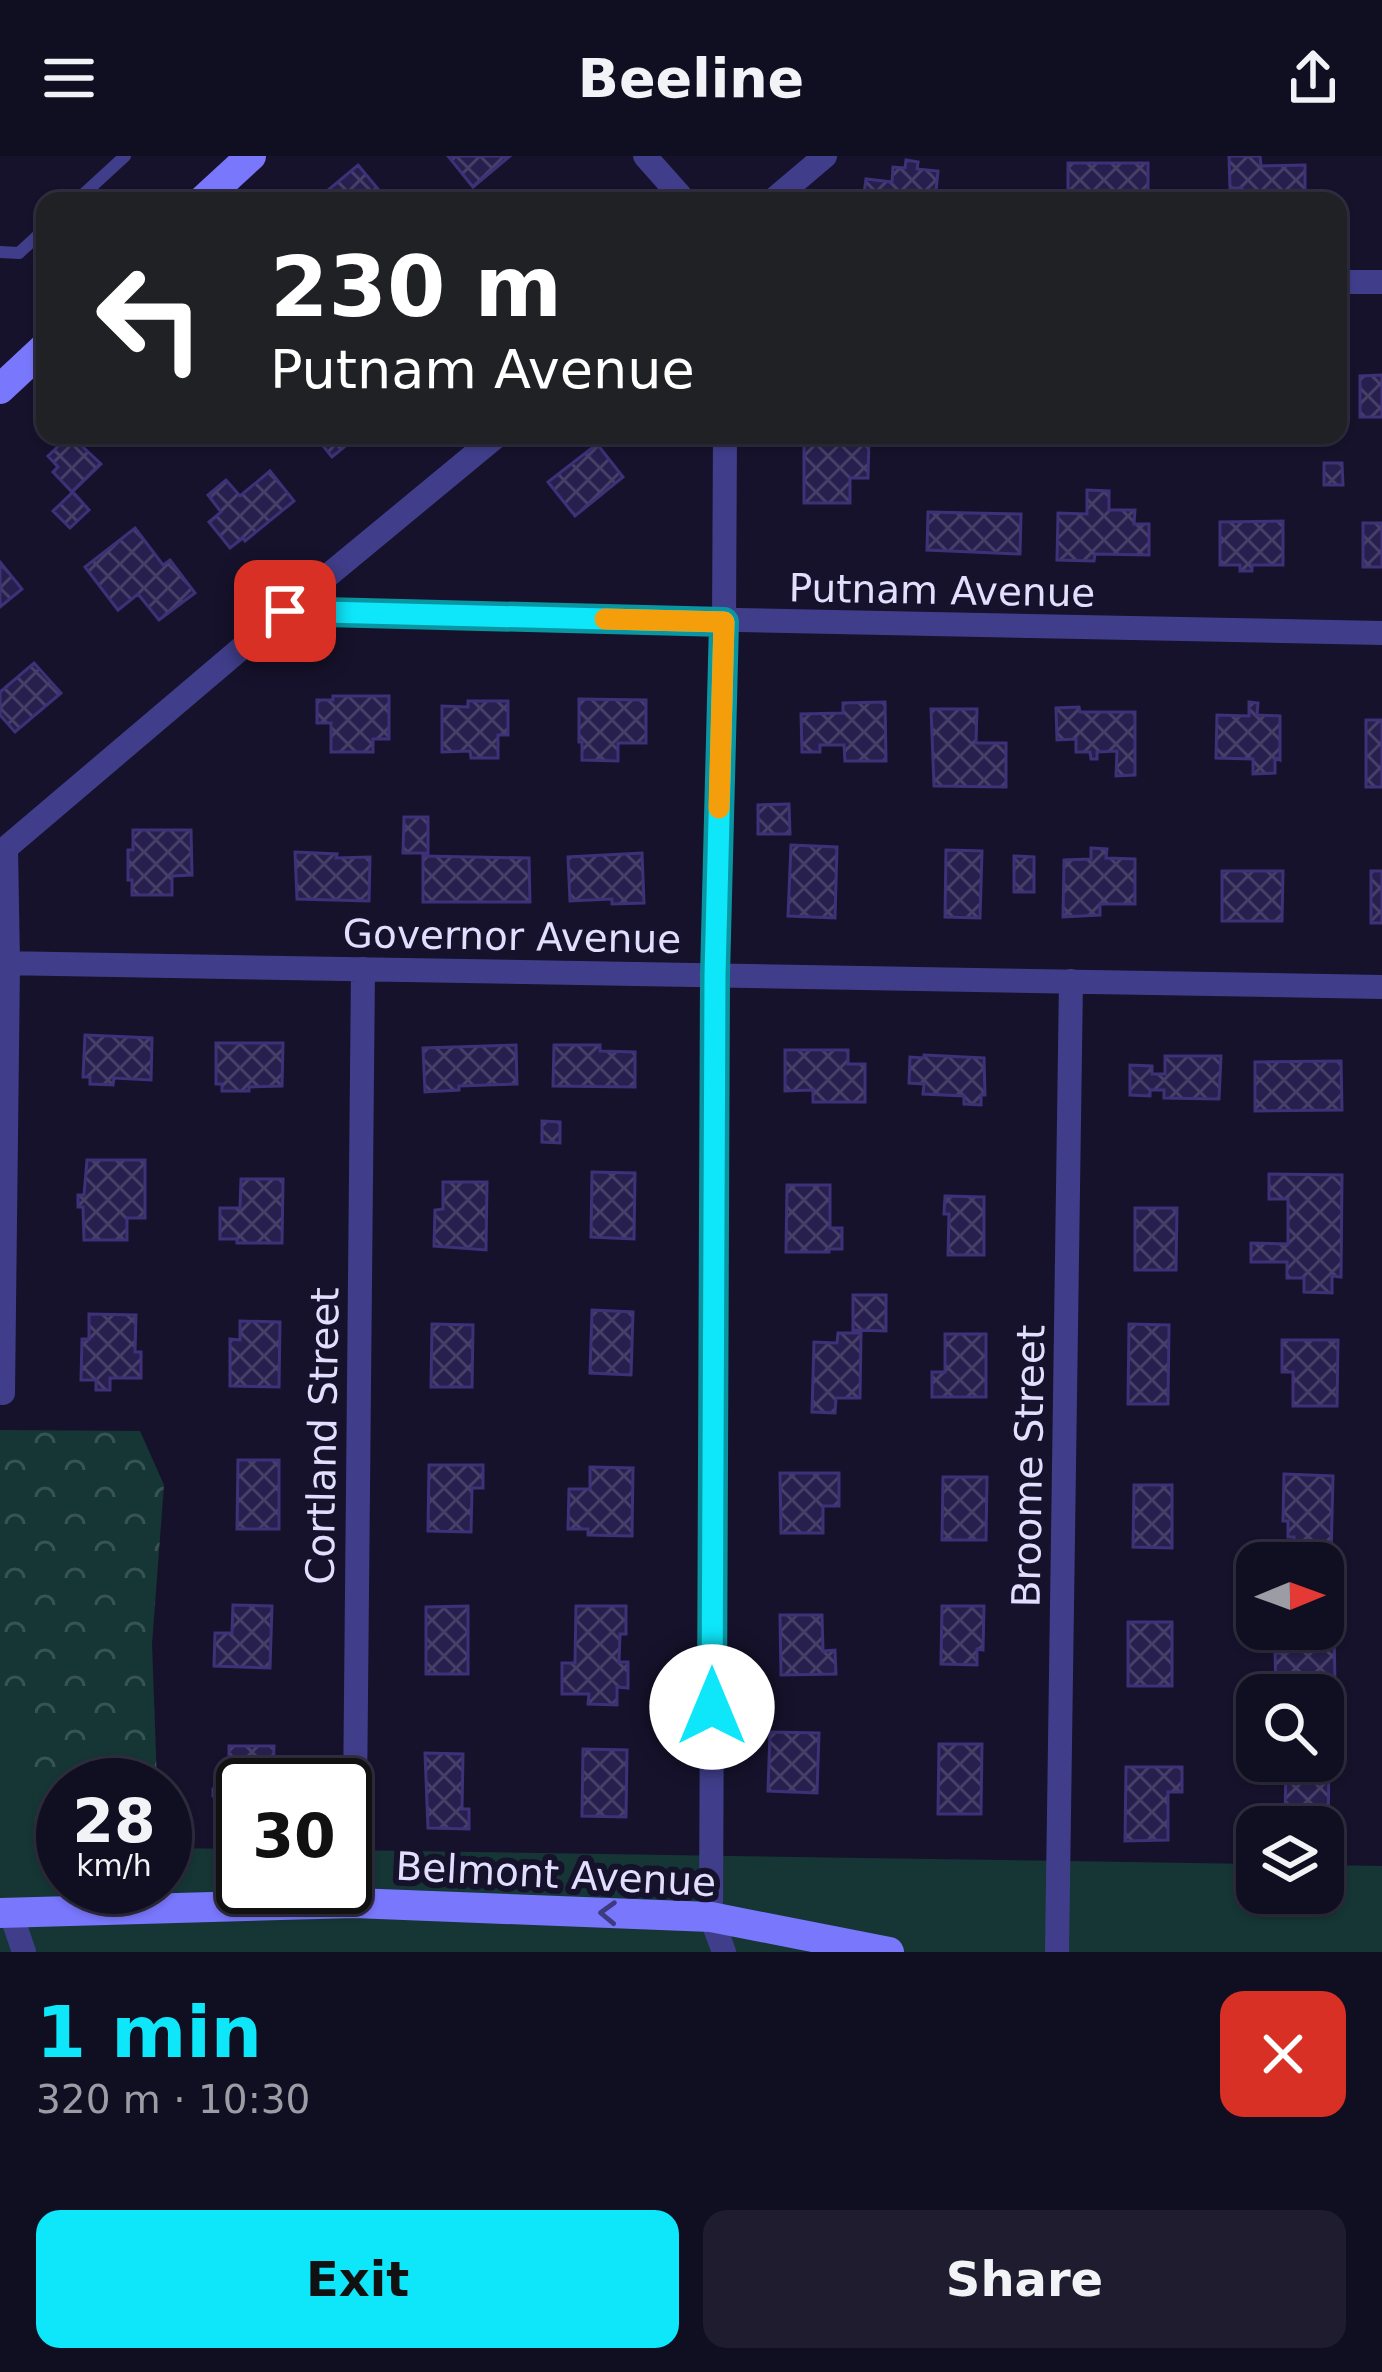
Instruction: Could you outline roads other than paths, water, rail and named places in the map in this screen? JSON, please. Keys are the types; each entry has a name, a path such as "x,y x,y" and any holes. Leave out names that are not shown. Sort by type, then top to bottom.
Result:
{"street":[{"path":"212,192 251,156"},
{"path":"645,156 677,192"},
{"path":"783,192 826,156"},
{"path":"1347,281 1382,283"},
{"path":"0,389 36,355"},
{"path":"3,1393 6,848 487,444"},
{"path":"724,1952 711,1917 715,975 725,444"},
{"name":"Putnam Avenue","path":"285,611 1382,633"},
{"name":"Governor Avenue","path":"4,963 1382,987"},
{"name":"Cortland Street","path":"356,1758 363,969"},
{"name":"Broome Street","path":"1058,1952 1071,981"},
{"name":"Belmont Avenue","path":"372,1904 711,1917 889,1952"},
{"name":"Belmont Avenue","path":"5,1912 216,1907"},
{"path":"5,1912 24,1952"}],"lane":[{"path":"86,192 125,156"},
{"path":"0,252 19,253 36,237"}]}
